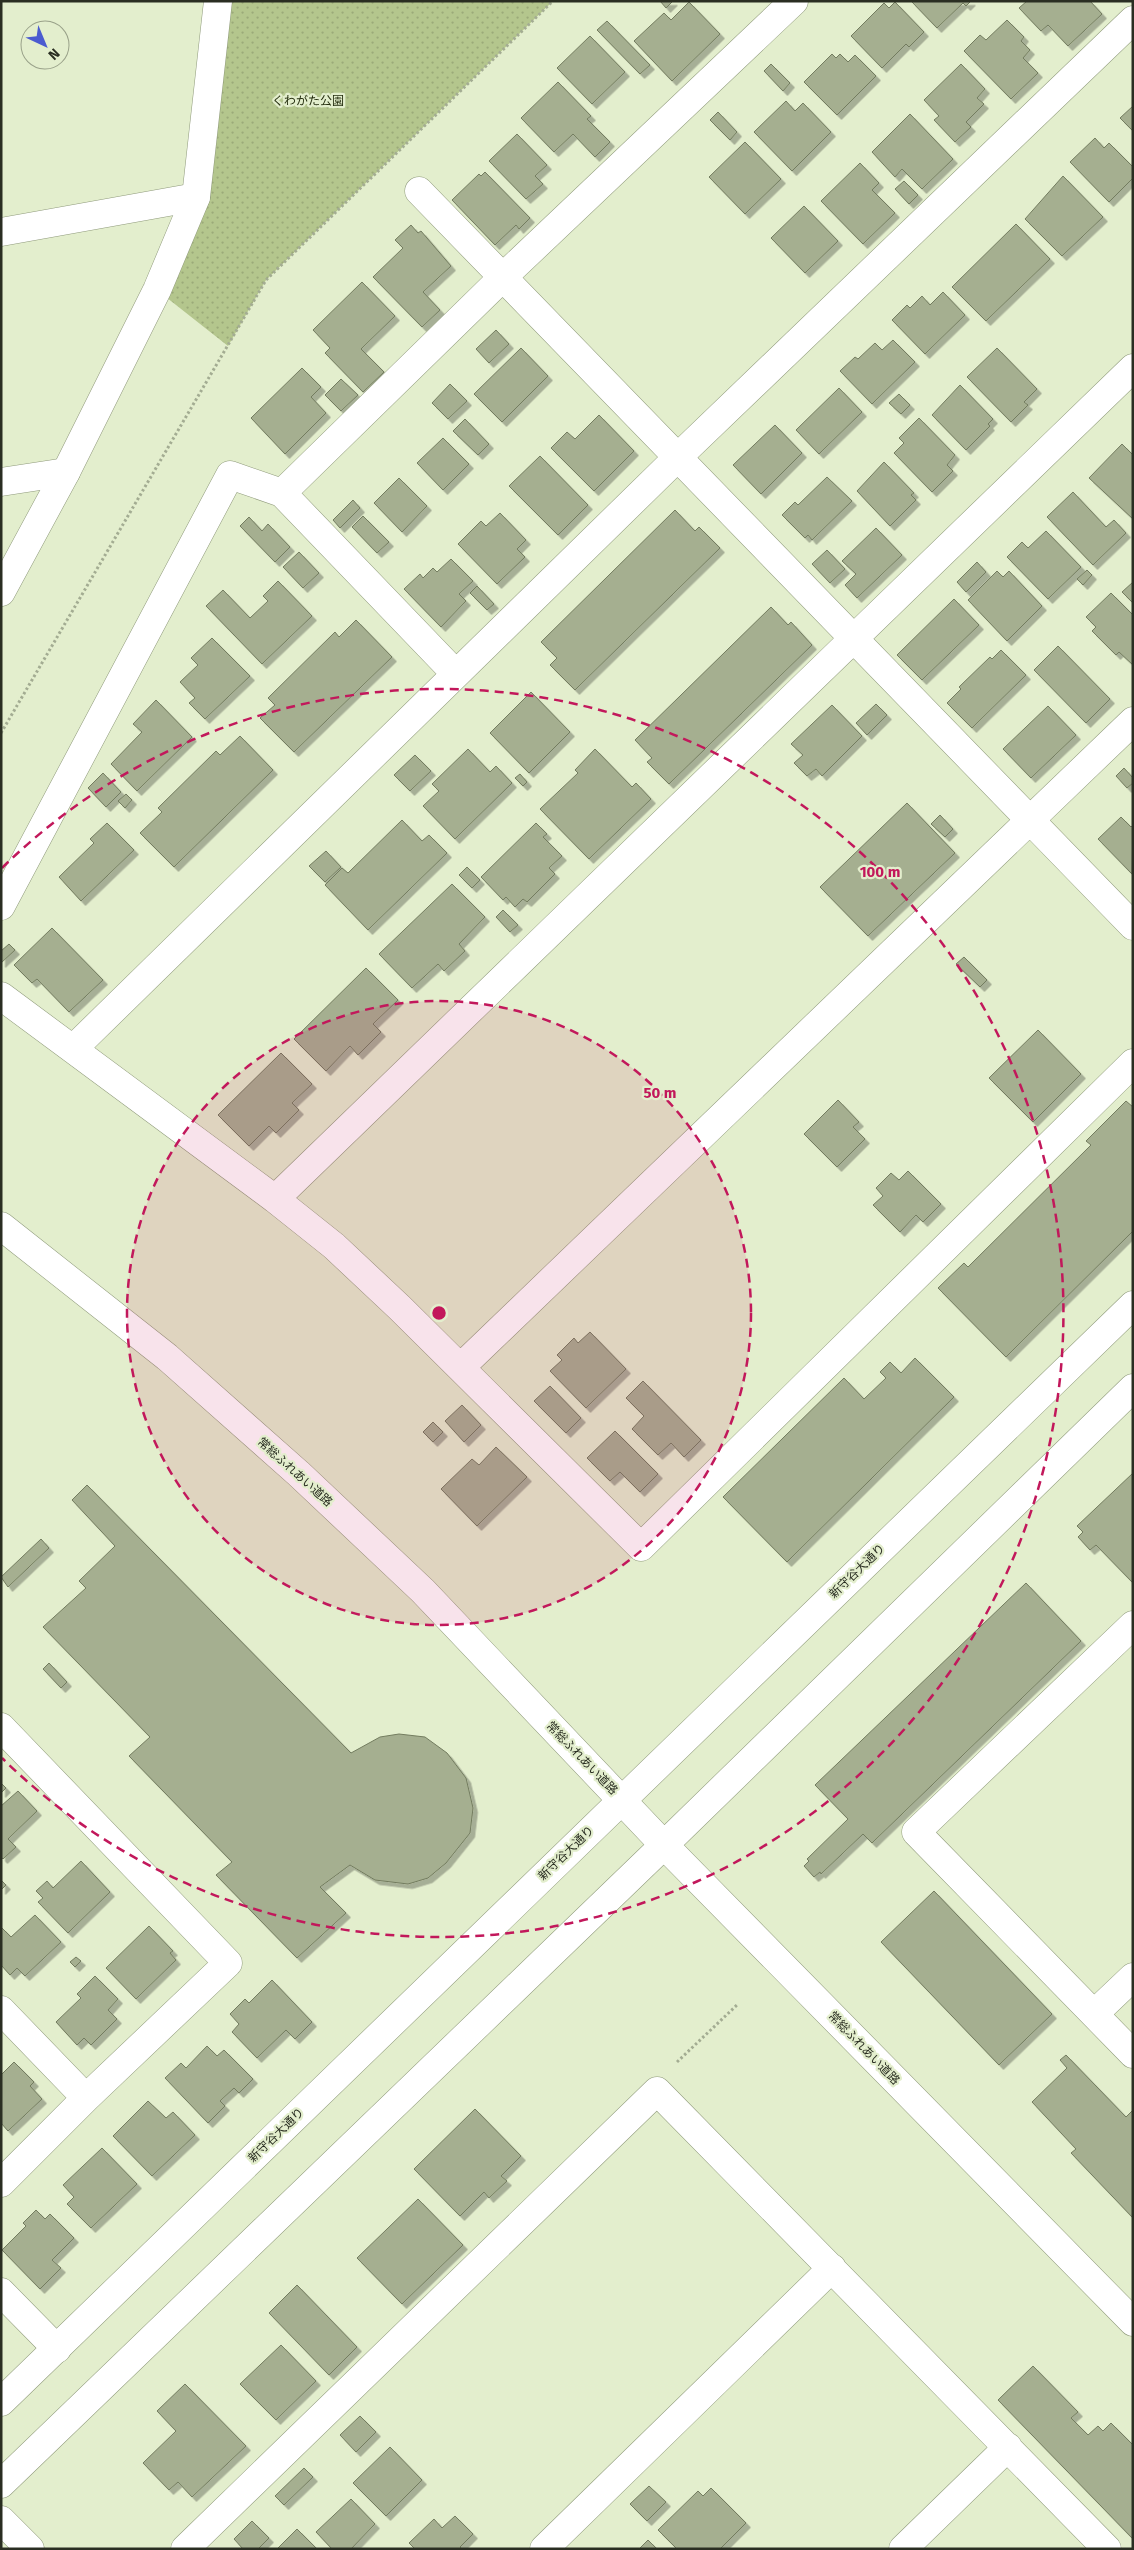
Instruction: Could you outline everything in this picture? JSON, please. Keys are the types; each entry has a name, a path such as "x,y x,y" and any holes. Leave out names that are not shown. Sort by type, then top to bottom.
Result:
{"street":[{"path":"1,592 66,472 157,290 196,197 218,1"},
{"path":"282,493 503,277 794,1"},
{"path":"73,1048 678,457 1133,20"},
{"path":"419,191 1133,926"},
{"path":"1,232 196,197"},
{"path":"275,1199 1133,368"},
{"path":"1,482 66,472"},
{"path":"1,906 230,476 282,493 456,674"},
{"path":"461,1367 1133,721"},
{"path":"1,996 275,1199 334,1246 461,1367 641,1547 1133,1062"},
{"name":"常総ふれあい道路","path":"1,1226 167,1358 299,1474 423,1591 664,1845 1133,2322"},
{"name":"新守谷大通り","path":"1,2402 621,1799 1133,1305"},
{"path":"1,2484 664,1845 1133,1388"},
{"path":"1133,1625 916,1832 1133,2054"},
{"path":"1,1727 228,1963 86,2098 1,2183"},
{"path":"1094,2014 1133,1977"},
{"path":"1,2010 86,2098"},
{"path":"185,2549 657,2092 1107,2549"},
{"path":"544,2549 832,2268"},
{"path":"1,2292 56,2349"},
{"path":"902,2549 1008,2447"},
{"path":"1,2520 30,2549"}],"path":[{"path":"2,732 266,280 553,1"},
{"path":"657,2092 673,2067 738,2004"}],"green space":[{"name":"くわがた公園","path":"218,1 553,1 266,280 228,346 157,290 196,197"}],"building":[{"path":"660,1 673,1 666,8"},
{"path":"911,1 971,1 966,6 963,3 937,28"},
{"path":"1027,1 1090,1 1102,14 1068,46 1048,25 1041,31 1019,8"},
{"path":"689,2 720,34 672,81 634,41 664,13 671,20"},
{"path":"895,2 924,32 909,47 906,44 882,68 851,36 884,3 889,8"},
{"path":"1007,20 1024,37 1021,41 1030,50 1023,58 1038,73 1011,99 964,51 980,35 986,40"},
{"path":"607,21 650,65 640,74 597,30"},
{"path":"590,36 625,72 592,104 557,68"},
{"path":"832,54 836,58 840,54 848,62 855,55 876,76 837,115 804,82"},
{"path":"771,64 790,83 783,91 764,71"},
{"path":"961,64 985,89 977,98 984,104 966,122 971,127 955,142 934,120 939,116 924,100"},
{"path":"558,82 591,116 587,119 610,142 595,157 573,134 554,152 521,118"},
{"path":"786,101 795,111 803,103 831,132 792,171 754,132"},
{"path":"1133,106 1133,131 1120,118"},
{"path":"718,112 737,132 730,140 710,120"},
{"path":"910,114 953,159 922,189 902,169 895,177 872,152"},
{"path":"517,134 547,165 535,176 543,184 526,199 489,161"},
{"path":"1095,138 1104,148 1109,143 1133,167 1133,178 1109,202 1070,162"},
{"path":"745,142 781,179 745,214 709,177"},
{"path":"860,163 879,183 872,190 895,213 863,244 821,201"},
{"path":"485,172 530,218 519,229 516,225 495,245 452,200 479,174 481,176"},
{"path":"1063,176 1103,217 1062,256 1025,219"},
{"path":"904,181 918,195 909,204 895,189"},
{"path":"804,206 838,241 805,273 771,238"},
{"path":"1016,224 1050,259 986,321 952,287"},
{"path":"411,225 418,233 421,231 451,266 423,292 440,310 422,327 373,277 403,248 395,240"},
{"path":"362,282 395,316 361,349 384,372 363,392 325,353 330,348 313,330"},
{"path":"943,292 965,315 925,354 892,320 907,305 910,308 922,296 930,305"},
{"path":"496,330 509,344 489,363 476,349"},
{"path":"893,340 915,362 872,404 840,371 855,357 858,359 875,343 882,350"},
{"path":"521,348 548,376 502,422 474,394"},
{"path":"997,348 1037,389 1024,402 1028,405 1011,422 967,377"},
{"path":"302,368 321,387 311,397 326,413 285,454 251,418"},
{"path":"341,379 358,395 341,411 325,395"},
{"path":"450,384 467,401 448,419 432,403"},
{"path":"960,385 993,419 988,424 990,426 966,450 932,415"},
{"path":"839,388 862,412 819,454 796,430"},
{"path":"899,394 910,405 901,414 889,403"},
{"path":"599,415 634,451 594,491 551,448 567,432 575,439"},
{"path":"919,418 955,455 947,465 953,471 932,492 894,453 904,443 899,438"},
{"path":"465,419 489,444 478,455 453,431"},
{"path":"775,425 802,453 761,494 733,465"},
{"path":"443,438 469,464 443,490 417,463"},
{"path":"1122,444 1133,455 1133,519 1089,478"},
{"path":"540,456 588,505 558,535 509,486"},
{"path":"884,462 914,493 911,495 916,500 890,526 857,491"},
{"path":"827,477 852,501 812,540 808,535 805,538 782,515 795,502 798,505"},
{"path":"399,478 427,506 402,532 374,503"},
{"path":"1073,492 1106,527 1114,520 1126,533 1093,565 1047,517"},
{"path":"353,500 360,508 340,528 333,520"},
{"path":"675,510 695,531 699,527 720,548 575,690 550,665 557,658 541,642"},
{"path":"500,513 526,540 517,549 525,557 497,584 458,544 481,521 486,526"},
{"path":"363,516 389,542 377,553 352,527"},
{"path":"249,517 262,531 268,524 290,547 275,562 240,526"},
{"path":"876,528 902,555 857,598 845,585 856,574 842,561"},
{"path":"1046,531 1081,567 1048,599 1007,557 1022,542 1028,548"},
{"path":"827,550 845,569 830,583 812,564"},
{"path":"299,552 319,573 303,588 283,567"},
{"path":"451,559 473,581 459,594 466,601 441,627 404,589 420,574 423,578 433,568 437,572"},
{"path":"977,562 986,572 966,592 957,582"},
{"path":"1087,570 1092,575 1083,585 1077,579"},
{"path":"997,571 1003,577 1009,571 1042,606 1007,641 968,600"},
{"path":"278,581 312,616 262,664 206,606 223,590 250,618 268,601 263,596"},
{"path":"1133,582 1133,603 1122,592"},
{"path":"477,586 494,604 487,610 470,593"},
{"path":"1111,593 1133,615 1133,665 1119,652 1116,655 1092,631 1096,627 1086,617"},
{"path":"954,599 979,625 922,680 897,655"},
{"path":"771,607 788,625 791,622 812,645 669,784 647,762 652,758 635,740"},
{"path":"356,620 392,657 294,752 260,718 275,705 268,698 335,632 339,637"},
{"path":"212,638 250,676 205,719 189,703 195,698 180,682 198,665 191,658"},
{"path":"1058,646 1110,699 1086,723 1034,670"},
{"path":"1001,650 1026,675 972,728 947,703 961,689 959,687 990,657 992,659"},
{"path":"531,692 570,732 529,773 490,733"},
{"path":"156,700 192,737 137,791 111,764 142,732 133,724"},
{"path":"876,704 887,715 867,735 856,723"},
{"path":"832,705 862,736 822,776 816,769 807,776 794,763 803,755 791,744"},
{"path":"1048,706 1076,735 1031,778 1003,749"},
{"path":"240,736 273,770 174,867 140,833 162,812 158,808 216,751 220,755"},
{"path":"468,749 490,772 496,766 512,783 455,839 423,806 439,791 432,784"},
{"path":"595,749 632,787 636,783 651,799 589,859 540,809 578,773 575,770"},
{"path":"415,755 431,771 410,791 394,775"},
{"path":"1124,768 1133,778 1133,783 1127,788 1116,776"},
{"path":"103,773 121,792 106,807 88,788"},
{"path":"520,774 527,782 523,786 515,778"},
{"path":"126,794 132,800 125,808 118,801"},
{"path":"907,803 955,853 868,936 820,887"},
{"path":"940,815 953,829 945,837 931,824"},
{"path":"1121,817 1131,827 1133,825 1132,874 1098,839"},
{"path":"402,820 422,841 429,835 447,853 368,930 325,885 342,868 348,873"},
{"path":"107,823 134,850 81,901 59,877 94,843 90,839"},
{"path":"536,823 547,834 543,837 562,856 549,868 555,874 527,902 523,899 515,907 506,897 503,900 481,877"},
{"path":"326,851 341,867 325,882 309,866"},
{"path":"467,867 480,880 472,888 459,875"},
{"path":"452,884 485,917 459,944 465,951 444,971 438,964 412,988 379,954"},
{"path":"503,910 518,925 510,932 496,917"},
{"path":"52,928 103,980 69,1012 37,979 32,983 14,965"},
{"path":"9,944 15,950 1,963 1,951"},
{"path":"964,957 987,980 980,987 956,964"},
{"path":"366,968 398,1000 373,1024 381,1032 358,1055 350,1046 326,1071 294,1039"},
{"path":"1038,1030 1081,1074 1033,1122 989,1078"},
{"path":"281,1053 312,1084 292,1103 299,1110 276,1133 269,1126 249,1146 218,1115"},
{"path":"838,1100 859,1122 853,1127 865,1139 837,1167 804,1134"},
{"path":"1126,1101 1133,1107 1133,1231 1006,1357 938,1288 964,1263 968,1267 1091,1145 1086,1141"},
{"path":"908,1171 941,1204 923,1222 916,1215 900,1232 873,1205 883,1196 876,1188 891,1173 899,1180"},
{"path":"590,1332 626,1369 586,1408 550,1371 562,1360 557,1355 574,1338 578,1343"},
{"path":"915,1358 954,1397 787,1562 723,1497 844,1378 864,1399 886,1378 880,1372 890,1362 901,1373"},
{"path":"643,1381 701,1440 684,1457 671,1443 658,1455 632,1429 644,1416 626,1398"},
{"path":"550,1386 581,1418 566,1433 534,1401"},
{"path":"462,1405 481,1425 464,1442 445,1421"},
{"path":"433,1422 443,1432 433,1442 423,1432"},
{"path":"615,1431 658,1474 640,1492 620,1472 610,1481 587,1458"},
{"path":"496,1447 527,1477 477,1526 441,1489 472,1459 479,1465"},
{"path":"1133,1473 1133,1583 1096,1545 1090,1550 1078,1537 1083,1532 1077,1526"},
{"path":"87,1485 351,1753 380,1737 399,1734 425,1737 447,1753 466,1778 473,1808 470,1833 446,1863 428,1878 408,1884 375,1880 350,1865 320,1887 346,1913 297,1958 216,1875 232,1862 129,1756 150,1737 43,1627 86,1588 79,1581 115,1546 72,1500"},
{"path":"41,1539 49,1548 8,1587 1,1577"},
{"path":"1026,1583 1081,1641 872,1843 863,1834 821,1874 820,1872 814,1877 804,1866 809,1861 807,1859 848,1819 815,1785"},
{"path":"49,1663 67,1682 61,1688 43,1669"},
{"path":"1,1783 6,1788 1,1793"},
{"path":"18,1791 37,1811 8,1839 16,1847 3,1859 1,1857 1,1806"},
{"path":"81,1861 110,1892 68,1933 38,1902 43,1898 36,1891 47,1881 53,1888"},
{"path":"1,1880 6,1885 1,1890"},
{"path":"934,1891 1052,2014 999,2065 881,1942"},
{"path":"35,1915 61,1942 25,1976 17,1968 10,1975 1,1965 1,1927 11,1937"},
{"path":"149,1926 173,1951 170,1953 176,1960 136,1999 106,1968"},
{"path":"76,1957 81,1961 75,1967 70,1962"},
{"path":"95,1976 118,1999 108,2010 117,2019 91,2045 84,2038 77,2045 56,2022 81,1998 77,1994"},
{"path":"272,1980 312,2022 295,2039 286,2030 257,2058 232,2032 239,2024 230,2014 245,1999 249,2003"},
{"path":"207,2046 217,2056 224,2050 253,2079 239,2093 234,2088 220,2101 225,2106 208,2123 165,2078 181,2063 186,2068"},
{"path":"1066,2055 1126,2117 1133,2110 1133,2218 1071,2153 1076,2149 1032,2102 1067,2068 1060,2060"},
{"path":"14,2062 34,2082 30,2086 42,2099 8,2131 1,2123 1,2075"},
{"path":"148,2101 166,2118 173,2112 195,2135 152,2176 113,2136"},
{"path":"475,2109 521,2156 501,2176 507,2181 489,2198 484,2192 460,2216 414,2169"},
{"path":"102,2148 137,2184 91,2228 67,2204 74,2197 63,2185"},
{"path":"418,2199 463,2245 402,2304 357,2258"},
{"path":"36,2210 45,2219 50,2214 74,2238 52,2260 61,2268 40,2289 2,2250 26,2226 23,2223"},
{"path":"297,2285 357,2347 329,2375 269,2313"},
{"path":"281,2345 316,2381 276,2420 240,2384"},
{"path":"1033,2366 1078,2412 1071,2418 1088,2435 1098,2426 1103,2431 1111,2423 1133,2445 1133,2539 998,2400"},
{"path":"185,2384 246,2446 192,2497 178,2482 169,2490 143,2463 176,2431 157,2411"},
{"path":"360,2416 376,2432 356,2452 340,2435"},
{"path":"390,2447 422,2480 386,2516 353,2483"},
{"path":"304,2468 313,2477 284,2505 275,2496"},
{"path":"649,2486 666,2502 647,2521 630,2504"},
{"path":"711,2488 746,2523 720,2549 677,2549 658,2530 698,2491 703,2496"},
{"path":"351,2499 375,2524 351,2549 332,2549 316,2532"},
{"path":"455,2516 473,2534 460,2547 462,2549 415,2549 409,2543 434,2519 442,2528"},
{"path":"252,2521 269,2538 258,2549 243,2549 234,2539"},
{"path":"297,2529 317,2549 277,2549"},
{"path":"648,2540 657,2549 639,2549"}]}
